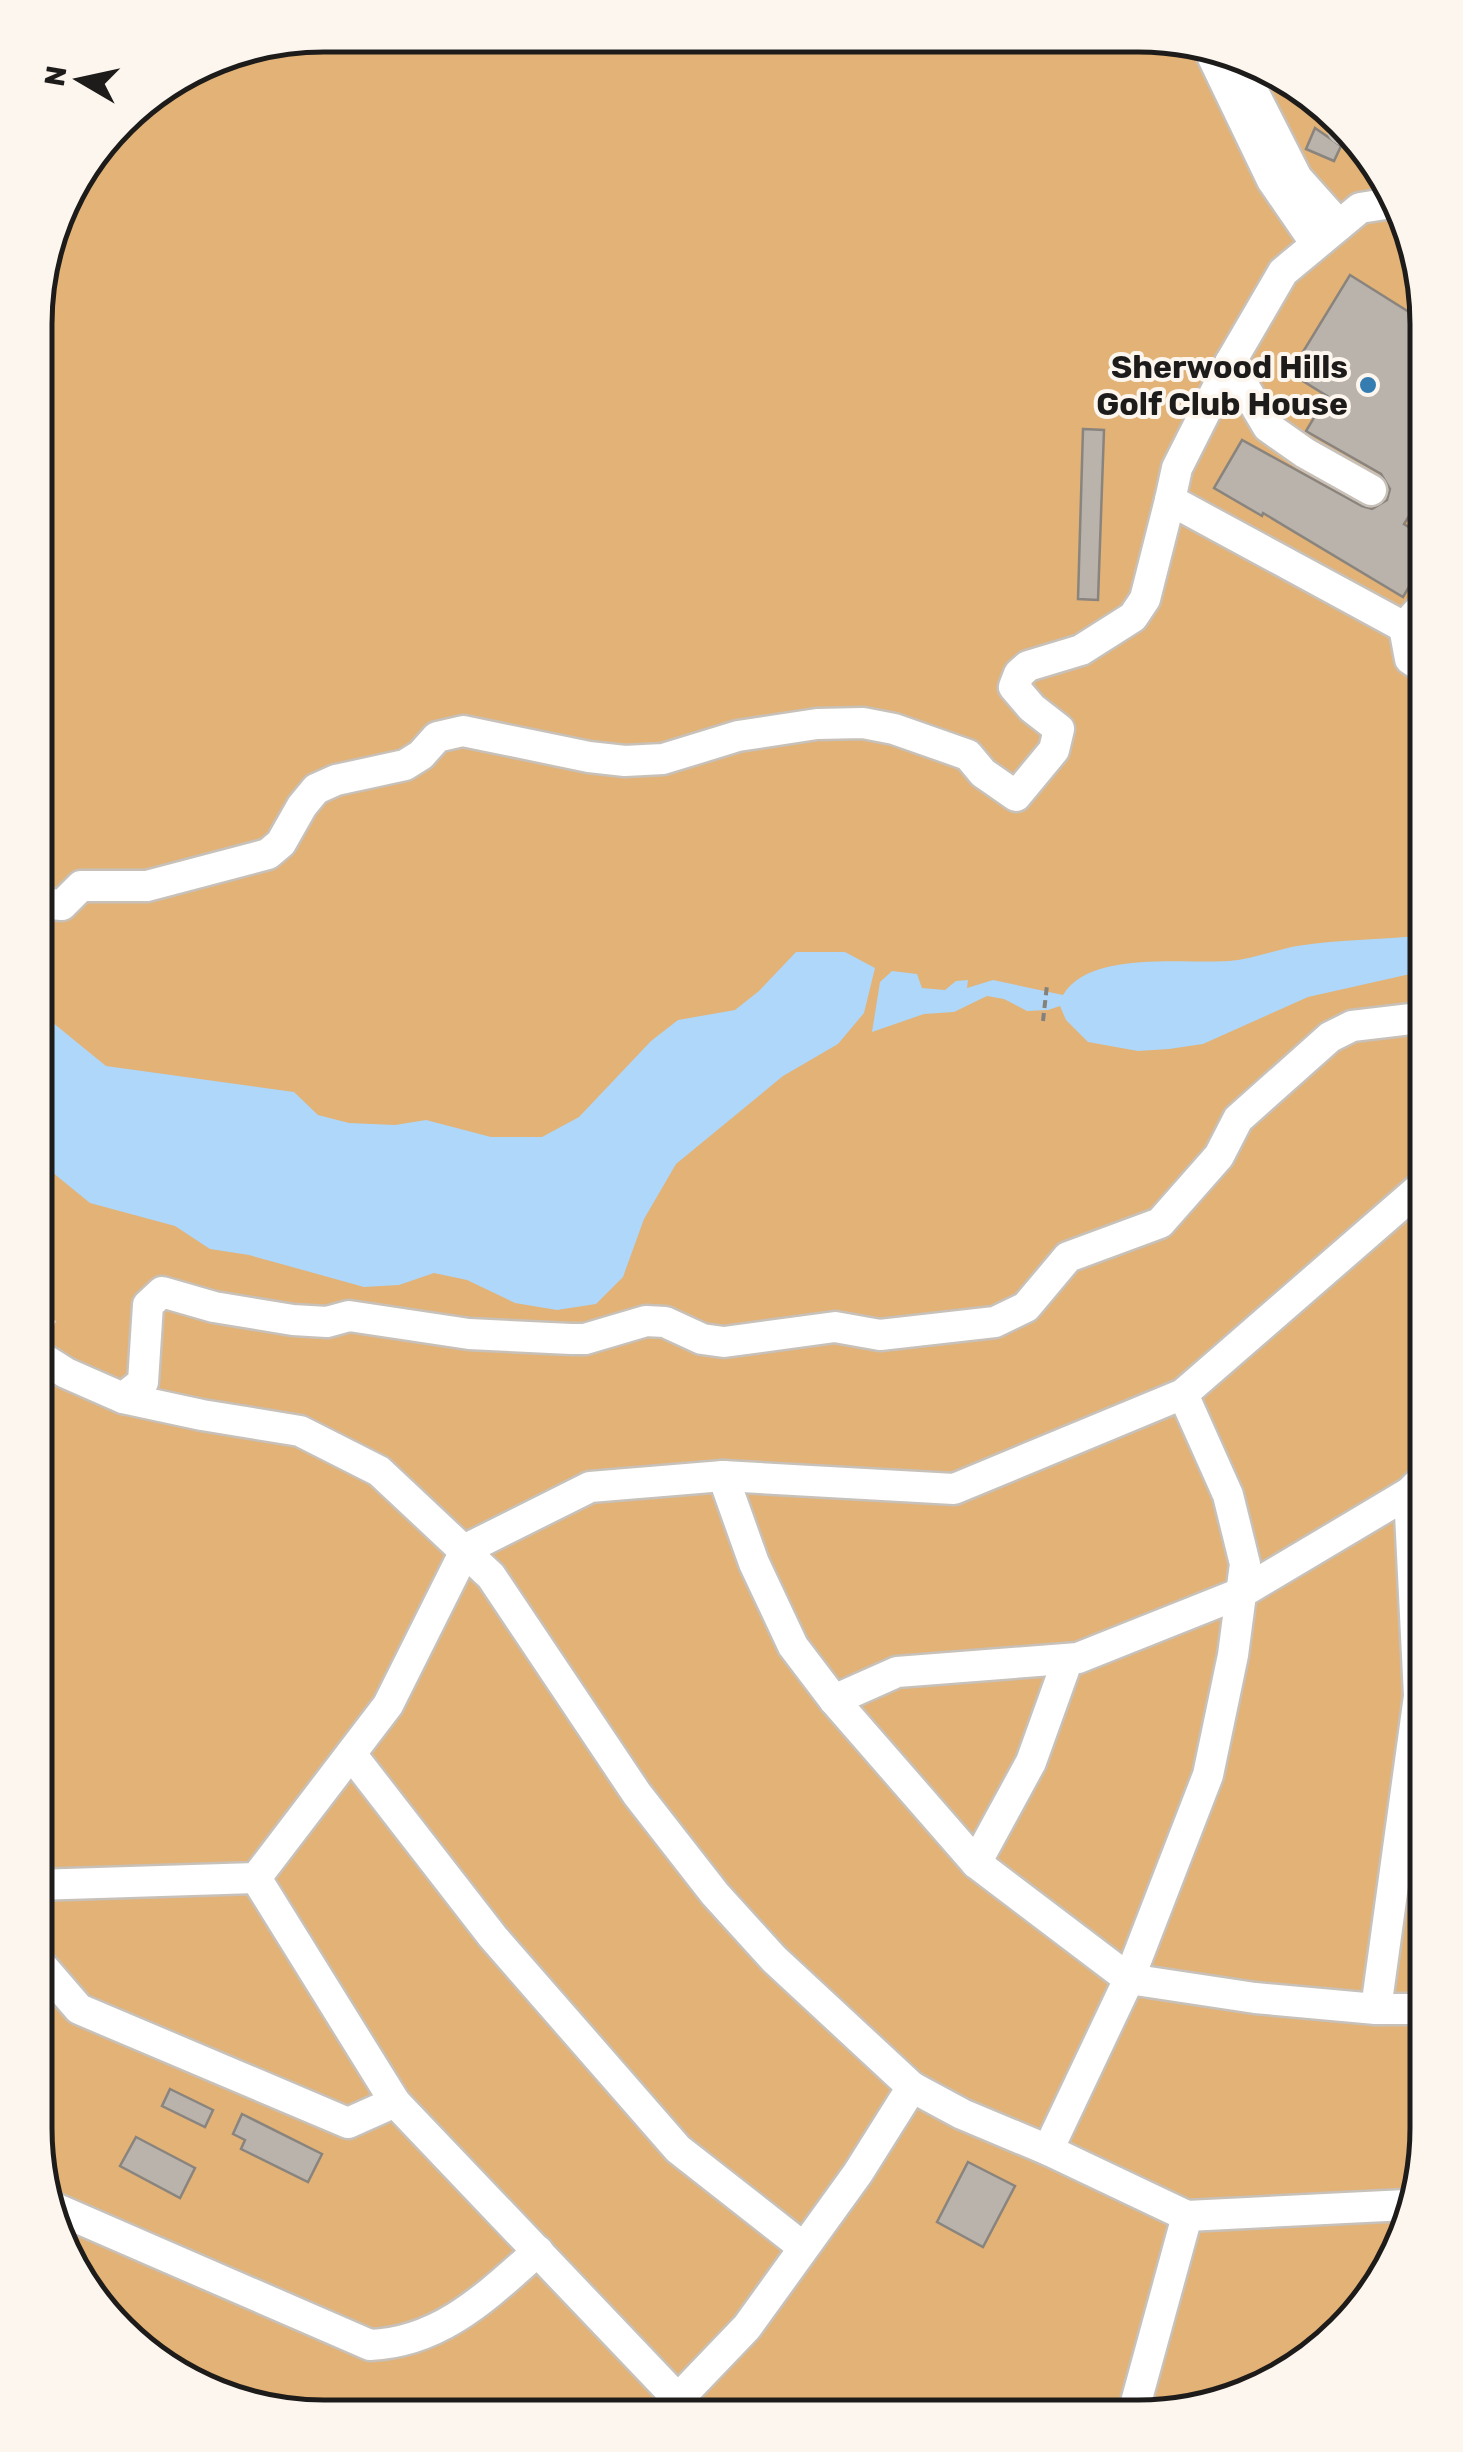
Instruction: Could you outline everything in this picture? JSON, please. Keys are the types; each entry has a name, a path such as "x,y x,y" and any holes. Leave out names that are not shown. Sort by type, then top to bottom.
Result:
{"street":[{"path":"1216,64 1272,180 1328,234"},
{"path":"1244,73 1328,234"},
{"path":"52,904 62,905 81,886 147,886 268,854 281,842 316,789 336,780 405,765 437,738 462,731 625,761 662,760 738,736 817,724 862,723 894,729 968,754 983,772 1016,796 1054,750 1059,729 1032,708 1014,687 1020,674 1028,666 1081,650 1132,617 1145,599 1177,468 1282,272 1360,208 1382,204"},
{"path":"1230,363 1268,426 1305,453 1371,490"},
{"path":"1170,500 1404,626"},
{"path":"1404,626 1410,620"},
{"path":"1404,626 1410,659"},
{"path":"123,1398 143,1382 148,1304 162,1292 214,1308 293,1320 327,1322 349,1316 417,1328 571,1339 585,1339 646,1320 665,1322 702,1339 724,1342 835,1327 880,1335 995,1322 1026,1307 1068,1257 1160,1223 1219,1156 1238,1119 1330,1037 1352,1026 1410,1020"},
{"path":"256,1878 388,1705 466,1549 590,1487 723,1476 954,1488 1183,1394 1410,1198"},
{"path":"52,1364 123,1398 300,1431 380,1471 491,1576 637,1794 715,1894 774,1959 912,2087 962,2114 1187,2216 1399,2205"},
{"path":"1048,2150 1128,1979 1208,1775 1233,1655 1246,1564 1228,1495 1183,1394"},
{"path":"723,1476 754,1563 793,1646 834,1700 976,1863 1128,1979 1254,1998 1410,2009"},
{"path":"834,1700 898,1672 1078,1658 1241,1593 1410,1489"},
{"path":"976,1863 1031,1762 1068,1659"},
{"path":"351,1754 493,1937 678,2149 802,2247"},
{"path":"1376,2009 1410,1756"},
{"path":"52,1884 256,1878"},
{"path":"256,1878 396,2102 538,2251 662,2400"},
{"path":"52,1978 79,2010 348,2123 396,2102"},
{"path":"675,2400 747,2328 858,2173 912,2087"},
{"path":"67,2213 370,2345 399,2344 434,2331 472,2309 538,2251"},
{"path":"1137,2400 1187,2216"}],"path":[{"path":"1043,1022 1046,985"}],"shaded area":[{"path":"324,52 1139,52 1209,62 1243,73 1275,89 1331,132 1374,188 1390,220 1405,271 1410,306 1410,2146 1396,2215 1382,2248 1365,2279 1318,2332 1290,2354 1243,2379 1192,2394 1139,2400 324,2400 254,2390 220,2379 159,2343 132,2320 89,2264 62,2198 53,2146 52,1330 56,1321 52,1319 52,324 62,254 73,220 98,173 145,120 188,89 237,67"}],"water":[{"path":"1410,936 1410,974 1308,997 1203,1044 1169,1049 1138,1051 1088,1042 1066,1020 1060,1006 1027,1011 1004,999 987,996 954,1012 924,1014 872,1032 880,982 892,971 917,974 922,988 945,990 956,981 968,980 967,988 993,980 1063,995 1076,981 1115,965 1229,961 1313,944"},
{"path":"796,952 845,952 875,968 864,1013 838,1044 783,1076 676,1164 644,1219 623,1277 596,1304 557,1310 515,1303 467,1280 434,1273 399,1285 364,1287 249,1255 210,1249 175,1226 90,1203 52,1172 52,1022 106,1066 294,1092 318,1115 349,1123 395,1125 426,1120 491,1137 542,1137 579,1117 651,1041 678,1020 735,1010"}],"building":[{"path":"1315,128 1341,146 1334,161 1306,149"},
{"path":"1350,275 1410,313 1410,514 1404,524 1410,528 1410,585 1403,597 1214,488 1242,440 1362,506 1372,509 1387,500 1390,489 1381,474 1306,431 1327,396 1290,373"},
{"path":"1083,429 1104,430 1098,600 1078,599"},
{"path":"170,2089 213,2110 205,2127 162,2106"},
{"path":"242,2114 322,2154 308,2182 241,2149 245,2140 233,2134"},
{"path":"136,2137 195,2168 180,2198 120,2166"},
{"path":"968,2162 1015,2186 983,2247 937,2222"}],"place":[{"name":"Sherwood Hills Golf Club House","path":"1368,385"}]}
